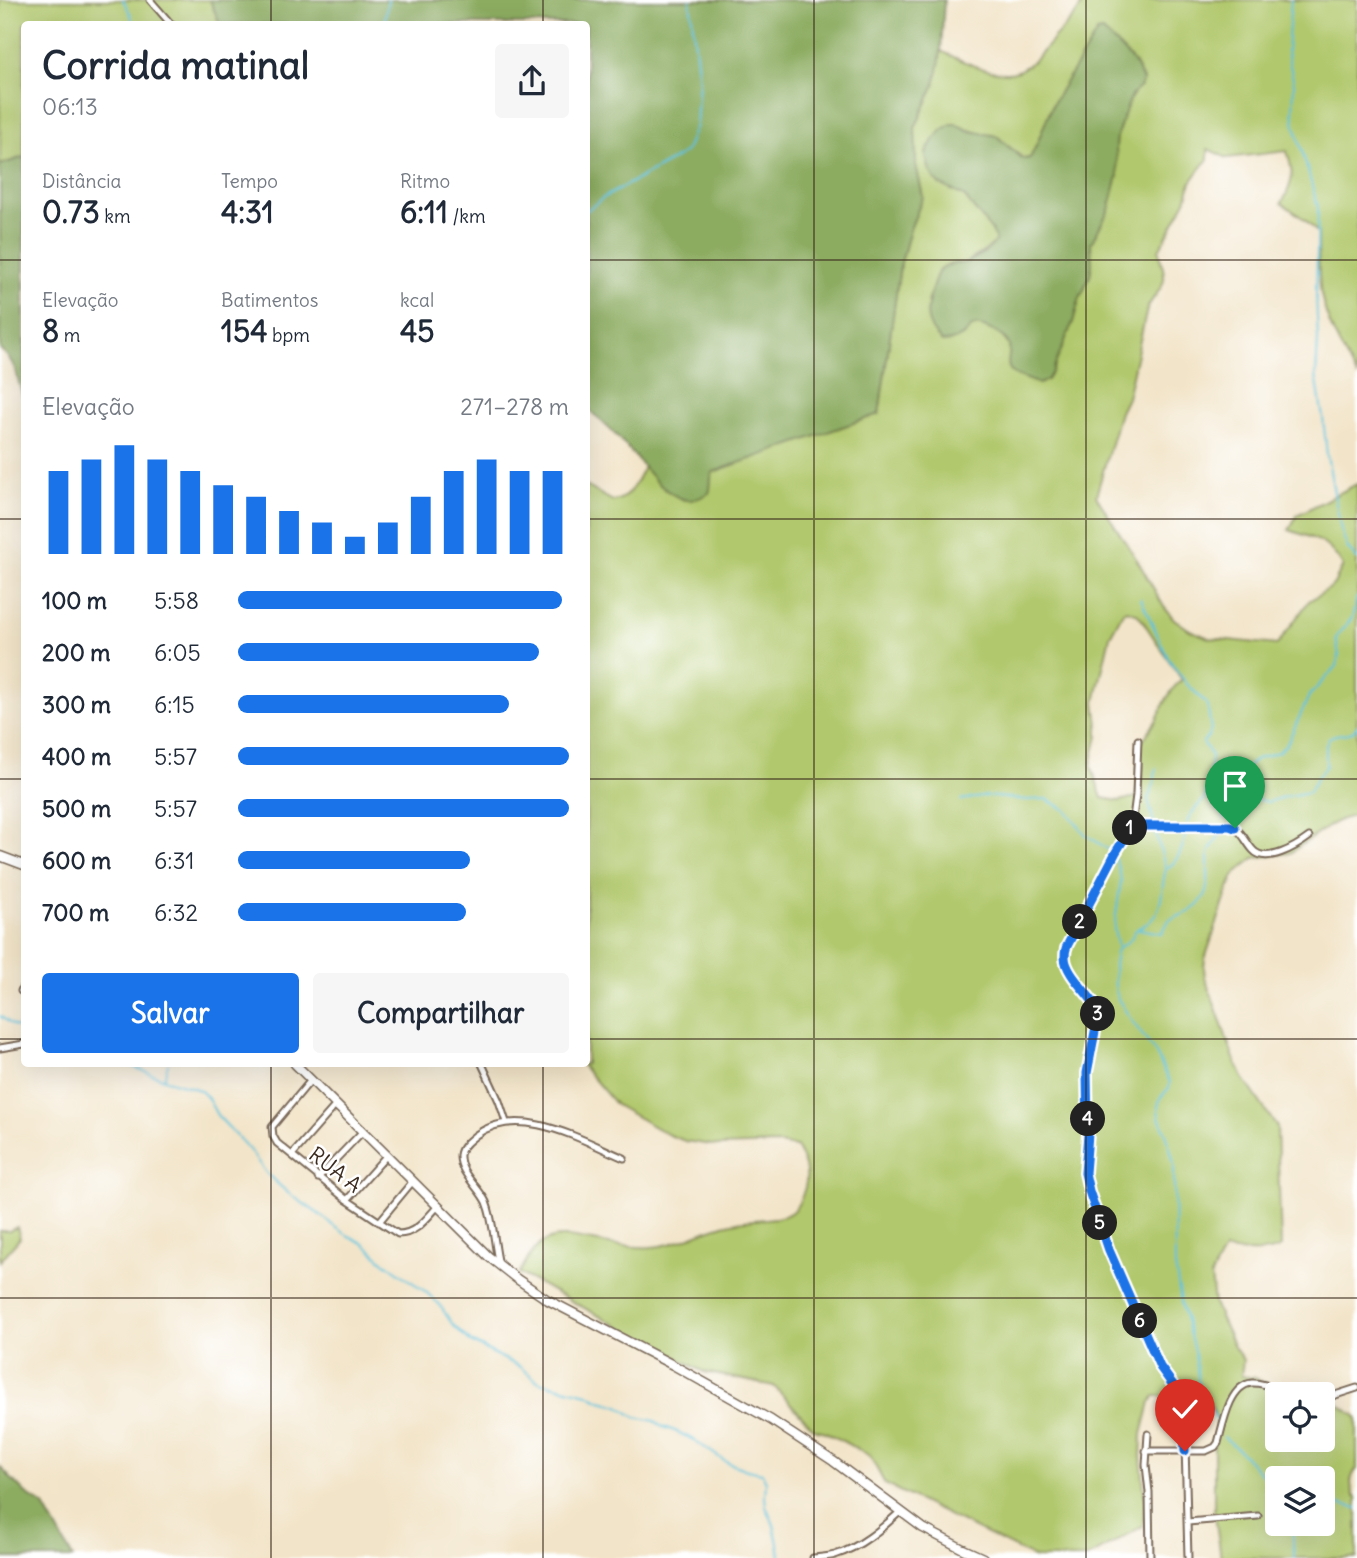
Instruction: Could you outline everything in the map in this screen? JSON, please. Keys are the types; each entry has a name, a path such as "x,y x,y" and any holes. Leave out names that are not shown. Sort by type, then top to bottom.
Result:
{"street":[{"path":"150,0 168,21"},
{"path":"1138,740 1132,826 1067,946 1065,956 1067,965 1099,1011 1087,1073 1088,1134 1085,1173 1089,1191 1109,1250 1160,1367 1184,1405 1188,1558"},
{"path":"1132,826 1230,826 1238,830 1256,853 1261,855 1285,852 1309,837"},
{"path":"0,856 21,864"},
{"path":"0,1048 21,1044"},
{"path":"298,1067 499,1265 548,1300 771,1420 833,1461 923,1528 983,1558"},
{"path":"483,1067 506,1122"},
{"name":"RUA A","path":"311,1080 272,1127 277,1143 347,1200 398,1234 416,1230 438,1206"},
{"path":"292,1155 336,1105"},
{"path":"499,1265 487,1204 460,1160 464,1145 479,1133 506,1122 538,1124 624,1158"},
{"path":"318,1178 362,1131"},
{"path":"347,1200 387,1155"},
{"path":"379,1222 412,1181"},
{"path":"1146,1451 1206,1451 1215,1447 1233,1394 1251,1383 1265,1386"},
{"path":"1335,1395 1357,1388"},
{"path":"1148,1434 1146,1465 1150,1558"},
{"path":"813,1558 835,1555 859,1544 877,1533 901,1511"},
{"path":"1188,1522 1258,1516"}],"green space":[{"path":"0,0 210,0 219,21 21,21 21,158 0,165"},
{"path":"210,0 944,0 941,51 935,84 915,128 916,165 923,197 910,229 900,266 879,414 713,472 709,493 690,500 674,495 658,483 590,411 590,21 219,21"},
{"path":"1084,0 1357,0 1357,376 1336,337 1321,294 1318,233 1282,203 1292,177 1287,151 1227,158 1208,149 1208,159 1191,182 1186,201 1159,250 1164,271 1163,283 1147,309 1127,398 1120,412 1096,496 1174,619 1209,638 1277,645 1309,601 1334,584 1343,566 1332,551 1320,542 1289,530 1297,515 1357,484 1357,815 1330,825 1290,853 1254,858 1238,871 1226,896 1204,968 1242,1076 1277,1127 1281,1247 1260,1252 1224,1250 1211,1275 1214,1304 1243,1360 1241,1376 1265,1383 1265,1452 1335,1452 1335,1402 1357,1417 1357,1469 1351,1482 1357,1498 1357,1558 1221,1558 1214,1508 1214,1440 1217,1421 1206,1396 1155,1396 1150,1403 1142,1434 1145,1503 1143,1526 1087,1558 1035,1558 885,1484 870,1456 826,1432 814,1429 774,1386 704,1372 519,1273 535,1249 553,1238 569,1237 622,1246 651,1247 677,1242 731,1223 781,1217 797,1206 806,1182 805,1166 796,1147 778,1144 719,1146 685,1141 669,1135 616,1105 584,1067 590,1067 590,488 613,501 619,500 632,489 644,467 669,491 684,500 710,477 712,472 879,414 900,266 910,229 923,197 916,165 915,128 935,84 941,51 1000,73 1018,71 1038,56 1071,20","holes":["1103,31 1133,61 1143,79 1128,104 1117,135 1109,210 1091,243 1090,276 1057,358 1024,377 1014,374 1009,355 1011,349 1005,340 985,326 971,327 963,336 951,341 927,302 939,270 955,263 965,263 995,242 992,231 964,196 939,184 960,125 1000,142 1022,157 1030,158 1059,93 1098,32","1127,610 1136,613 1182,680 1167,698 1139,746 1137,797 1119,801 1102,798 1091,765 1098,736 1095,702 1110,636 1123,612"]},
{"path":"1103,31 1133,61 1143,80 1131,96 1117,135 1118,176 1109,210 1091,243 1090,276 1052,372 1047,380 1039,384 1013,373 1008,363 1010,352 1007,341 991,330 973,326 959,338 942,342 931,329 927,310 938,272 947,265 976,258 990,248 995,240 992,231 964,196 935,180 926,153 942,130 956,124 970,131 997,136 1021,158 1030,158 1059,93 1097,32"},
{"path":"21,158 21,390 11,361 0,349 0,165"},
{"path":"17,1227 20,1238 0,1261 0,1231"},
{"path":"0,1467 25,1493 44,1506 73,1558 0,1558"}],"waterway":[{"path":"123,0 132,21"},
{"path":"384,21 388,0"},
{"path":"590,208 686,151 696,125 699,81 690,0"},
{"path":"1291,0 1287,51 1294,84 1293,111 1318,207 1316,375 1341,530 1348,549 1357,559"},
{"path":"1224,819 1245,769 1256,759 1278,752 1287,744 1309,696 1337,666 1339,656 1336,638 1352,618 1357,597"},
{"path":"1141,599 1168,658 1186,683 1206,703 1208,709 1211,730 1203,742 1211,755 1209,788 1187,823"},
{"path":"1232,798 1253,798 1268,802 1309,792 1326,766 1326,745 1329,738 1351,732 1357,726"},
{"path":"1154,824 1148,799 1156,769"},
{"path":"961,800 988,796 1046,799 1066,810 1085,834 1109,850"},
{"path":"1119,947 1151,920 1159,907 1166,869 1155,831"},
{"path":"1139,929 1162,933 1169,920 1198,905 1205,896 1210,850 1222,831"},
{"path":"1167,868 1180,854 1185,835"},
{"path":"1115,859 1121,880 1114,929 1118,948 1114,964 1115,987 1118,999 1155,1052 1170,1082 1158,1107 1174,1164 1175,1266 1181,1302 1195,1354 1199,1386 1218,1423"},
{"path":"0,1016 21,1029"},
{"path":"134,1067 200,1090 217,1115 247,1147 267,1174 288,1193 332,1225 363,1243 384,1262 426,1292 471,1342 520,1367 539,1382 588,1394 619,1406 635,1417 655,1421 694,1440 726,1462 762,1473 766,1482 766,1506 774,1525 781,1558"},
{"path":"164,1078 167,1067"},
{"path":"1224,1437 1265,1478"},
{"path":"1335,1503 1357,1508"},
{"path":"1293,1536 1294,1558"}],"route":[{"path":"1185,1451 1184,1405 1160,1367 1109,1250 1089,1191 1085,1173 1088,1134 1087,1073 1099,1011 1073,976 1065,956 1067,946 1132,826 1235,828"}]}
